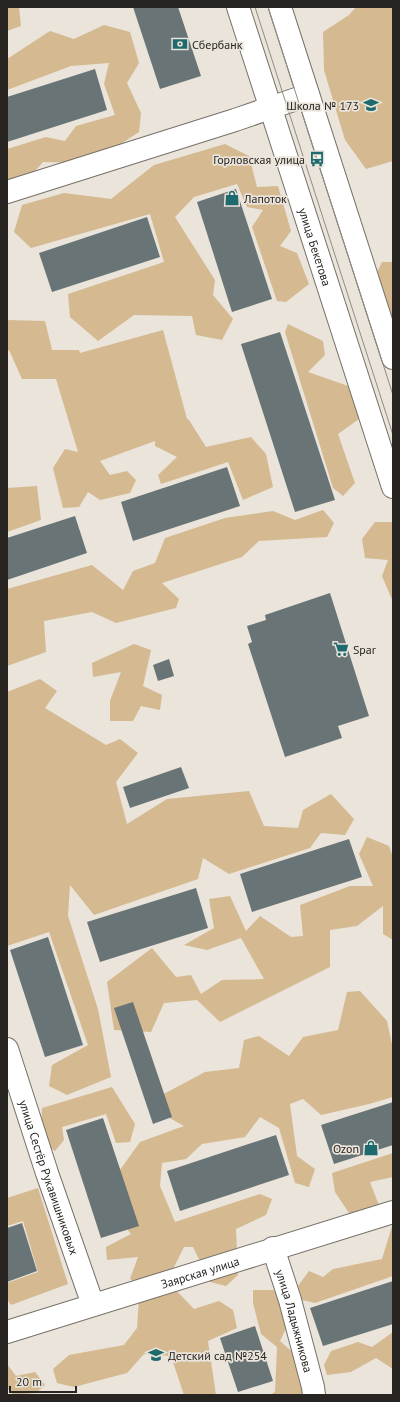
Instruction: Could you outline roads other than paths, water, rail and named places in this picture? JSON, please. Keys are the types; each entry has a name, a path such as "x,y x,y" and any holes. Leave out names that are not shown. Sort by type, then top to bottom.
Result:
{"street":[{"name":"улица Бекетова","path":"238,7 393,487"},
{"path":"280,7 393,358"},
{"path":"7,192 235,120 308,95"},
{"name":"улица Сестёр Рукавишниковых","path":"7,1049 47,1173 93,1305"},
{"name":"Заярская улица","path":"7,1332 273,1248 393,1212"},
{"name":"улица Ладыжникова","path":"273,1248 292,1307 314,1395"}],"tram line":[{"path":"255,7 393,435"},
{"path":"268,7 393,395"}],"place":[{"name":"Сбербанк","path":"180,44"},
{"name":"Школа № 173","path":"371,105"},
{"name":"Горловская улица","path":"317,159"},
{"name":"Лапоток","path":"232,198"},
{"name":"Spar","path":"341,649"},
{"name":"Ozon","path":"371,1148"},
{"name":"Детский сад №254","path":"156,1355"}]}
